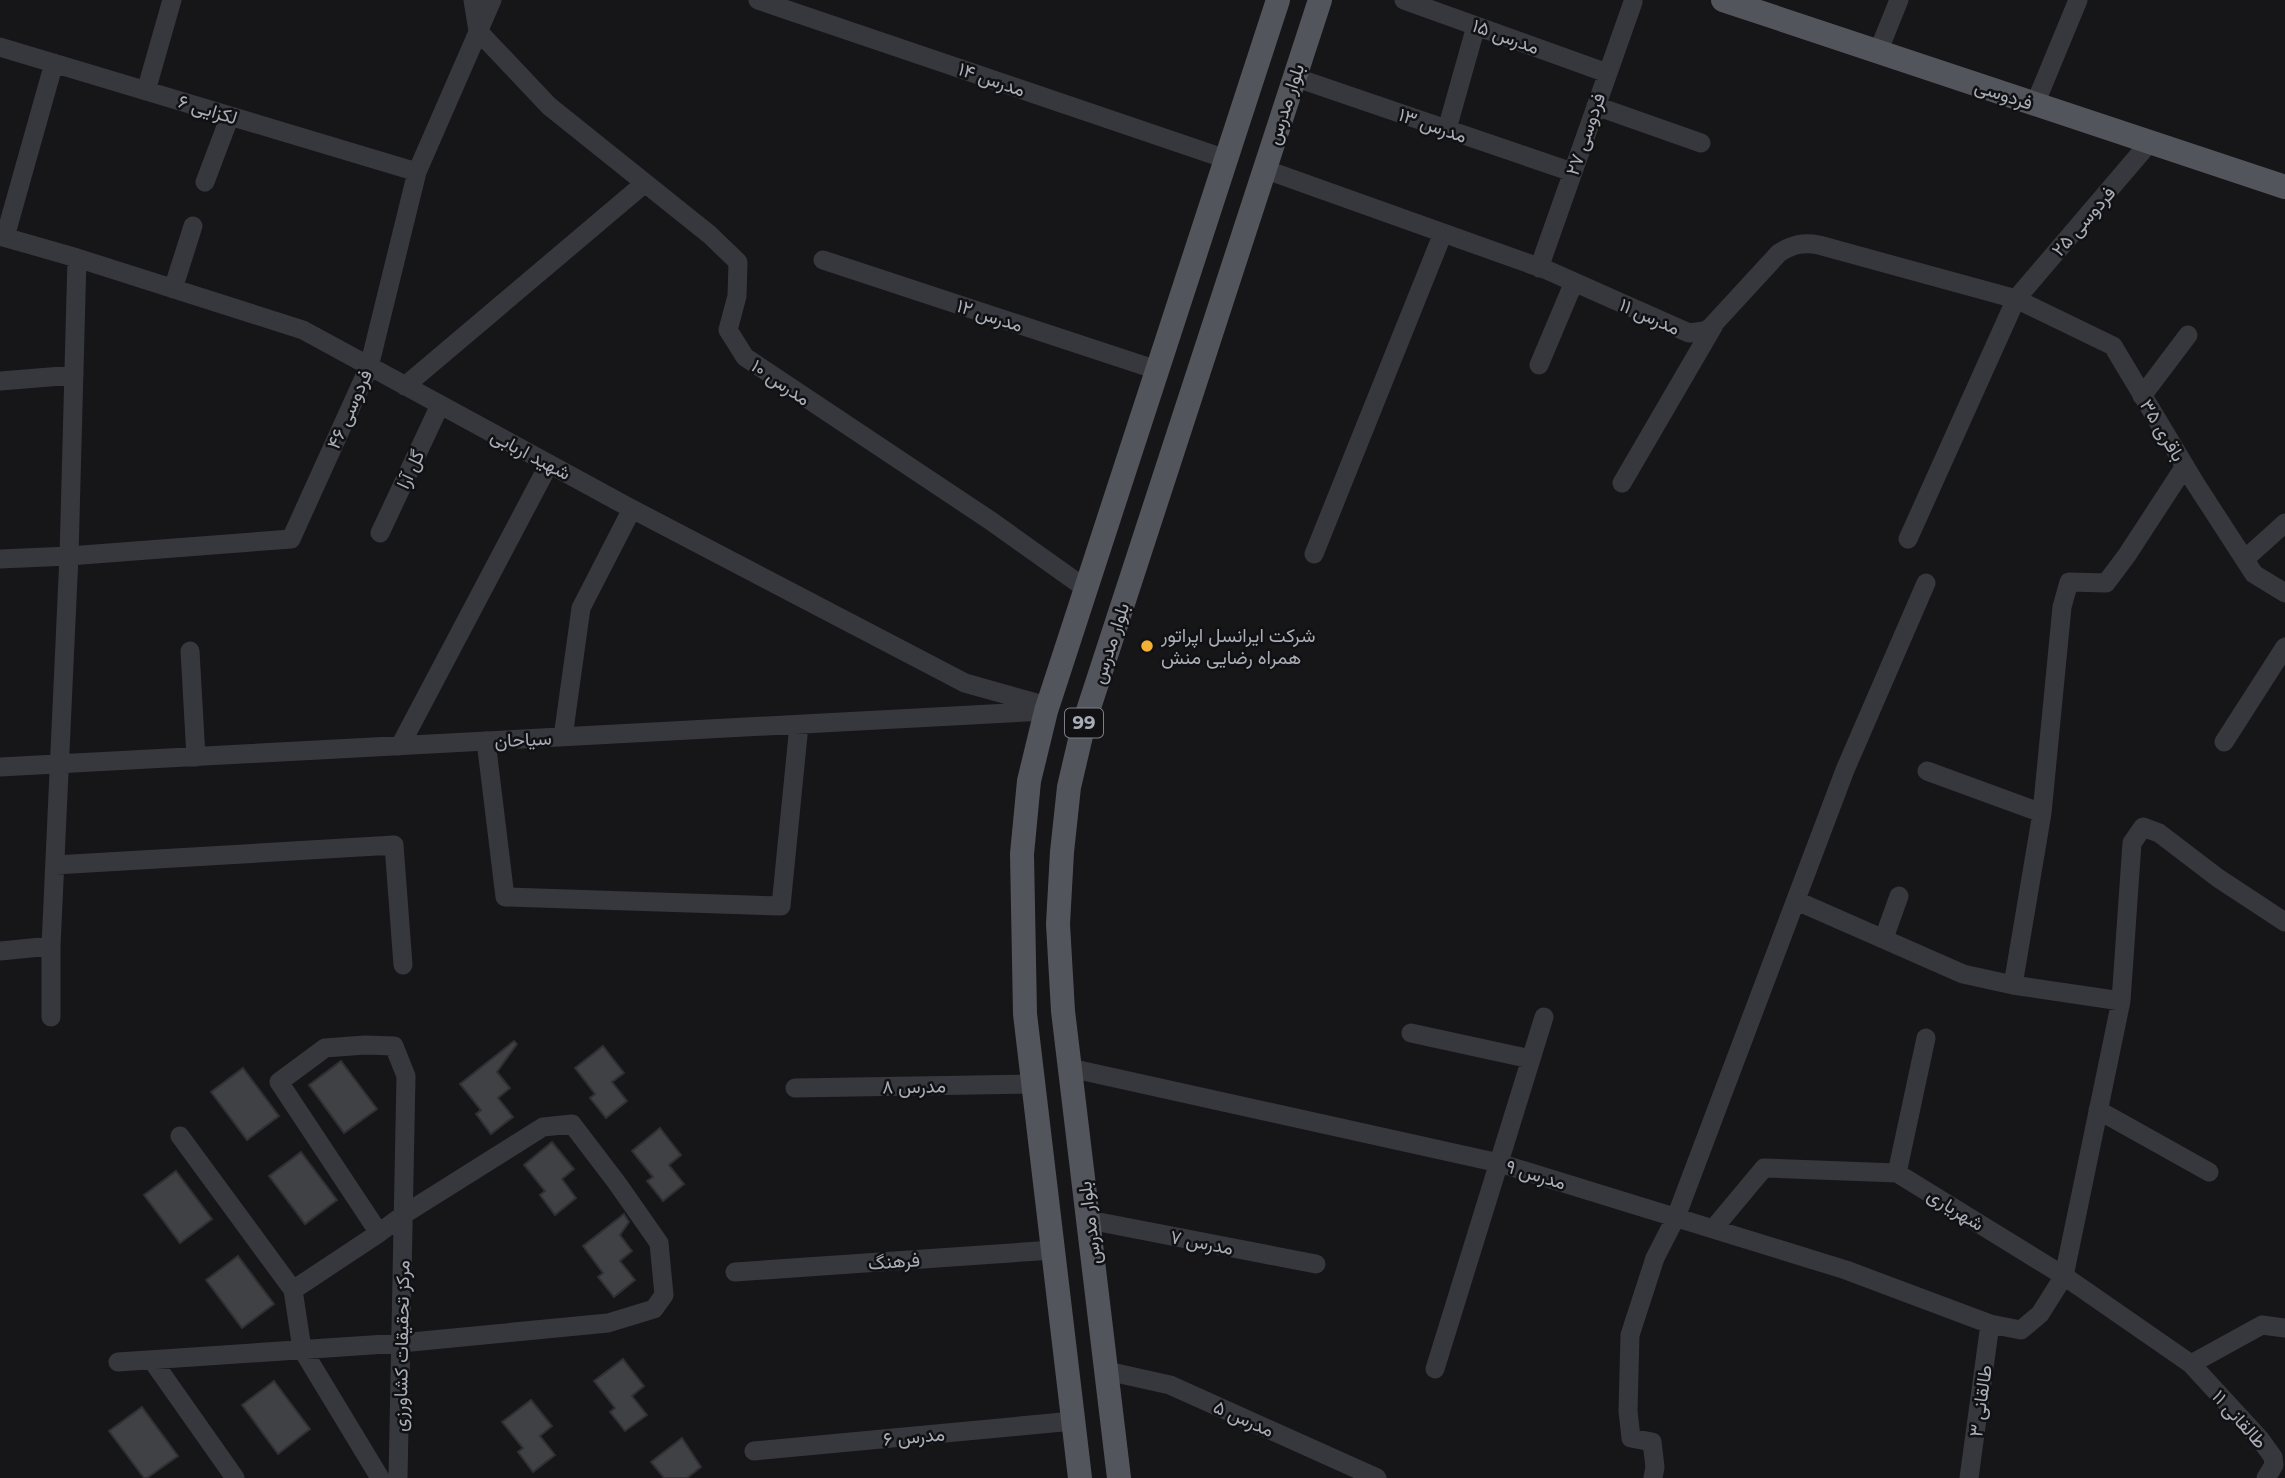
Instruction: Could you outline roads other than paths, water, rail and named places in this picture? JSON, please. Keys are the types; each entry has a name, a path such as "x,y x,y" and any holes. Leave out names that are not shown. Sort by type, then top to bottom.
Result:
{"main road":[{"name":"بلوار مدرس","path":"1080,1478 1025,1014 1022,854 1029,781 1047,709 1085,588 1278,0"},
{"name":"بلوار مدرس","path":"1119,1478 1063,1011 1058,924 1069,786 1084,723 1320,0"},
{"name":"فردوسی","path":"1723,0 2285,187"}],"street":[{"path":"146,91 172,0"},
{"path":"473,0 478,31"},
{"name":"فردوسی ۴۶","path":"0,559 291,539 369,367 417,172 492,0"},
{"name":"مدرس ۱۴","path":"758,0 1226,159"},
{"name":"مدرس ۱۵","path":"1405,0 1607,73"},
{"path":"1878,52 1899,0"},
{"path":"2035,104 2078,0"},
{"name":"فردوسی ۲۷","path":"1539,268 1633,2"},
{"path":"1447,130 1476,26"},
{"name":"مدرس ۱۰","path":"478,31 549,106 710,235 738,262 737,296 728,330 745,357 991,521 1085,588"},
{"name":"لکزایی ۶","path":"0,47 417,172"},
{"path":"2,237 54,63"},
{"name":"مدرس ۱۳","path":"1294,77 1572,172"},
{"path":"1595,106 1701,143"},
{"path":"205,182 230,116"},
{"name":"فردوسی ۲۵","path":"1908,539 2015,299 2150,142"},
{"name":"مدرس ۱۱","path":"1264,169 1539,268 1689,333 1704,331 1714,324"},
{"path":"405,386 645,183"},
{"path":"173,289 193,226"},
{"path":"1314,554 1443,233"},
{"name":"شهید اربابی","path":"2,237 303,330 632,509 965,683 1047,709"},
{"path":"1622,483 1714,324 1779,253 1788,247 1804,243 1819,245 2015,299"},
{"path":"51,1017 51,946 69,556 77,258"},
{"name":"مدرس ۱۲","path":"822,260 1157,370"},
{"path":"1539,365 1574,282"},
{"name":"باقری ۳۵","path":"2015,299 2113,346 2185,466 2255,574 2285,593"},
{"path":"2142,396 2188,335"},
{"path":"0,381 74,374"},
{"name":"گل آرا","path":"380,533 440,405"},
{"path":"400,746 549,464"},
{"path":"2013,985 2042,813 2062,607 2069,582 2106,583 2185,466"},
{"path":"563,737 582,608 632,509"},
{"path":"2245,559 2285,523"},
{"path":"1653,1478 1655,1467 1652,1442 1631,1438 1628,1411 1630,1335 1655,1258 1676,1217 1845,770 1926,583"},
{"path":"2224,742 2285,647"},
{"path":"190,651 196,757"},
{"path":"982,715 986,689"},
{"name":"سیاحان","path":"0,767 982,715 1047,709"},
{"path":"486,741 505,897 781,906 799,724"},
{"path":"1927,771 2042,813"},
{"path":"2064,1276 2120,1001 2132,843 2143,827 2159,833 2218,878 2285,922"},
{"path":"55,865 394,845 403,965"},
{"path":"1884,938 1899,896"},
{"path":"1797,901 1963,974 2013,985 2120,1001"},
{"path":"0,951 51,946"},
{"path":"1435,1369 1544,1017"},
{"path":"1411,1033 1531,1059"},
{"path":"1897,1173 1926,1038"},
{"name":"مرکز تحقیقات کشاورزی","path":"379,1233 279,1082 325,1048 394,1046 406,1076 398,1478"},
{"name":"مدرس ۹","path":"1070,1068 1499,1163 1846,1270 1990,1324 2021,1330 2040,1314 2064,1276"},
{"name":"مدرس ۸","path":"795,1088 1033,1084"},
{"path":"2098,1110 2209,1172"},
{"path":"118,1362 401,1343 608,1323 654,1309 664,1295 659,1243 572,1124 542,1128 403,1215 293,1290"},
{"path":"180,1136 293,1290 302,1349 380,1478"},
{"name":"شهریاری","path":"1713,1229 1764,1168 1897,1173 2064,1276 2191,1364"},
{"name":"مدرس ۷","path":"1089,1220 1316,1264"},
{"name":"فرهنگ","path":"735,1272 1053,1250"},
{"name":"طالقانی ۳","path":"1969,1478 1990,1324"},
{"path":"2191,1364 2262,1325 2285,1328"},
{"path":"152,1360 235,1478"},
{"name":"طالقانی ۱۱","path":"2191,1364 2270,1452 2274,1465 2266,1478"},
{"name":"مدرس ۵","path":"1107,1370 1170,1385 1377,1478"},
{"name":"مدرس ۶","path":"754,1451 1073,1421"}],"place":[{"name":"شرکت ایرانسل اپراتور همراه رضایی منش","path":"1147,646"}]}
